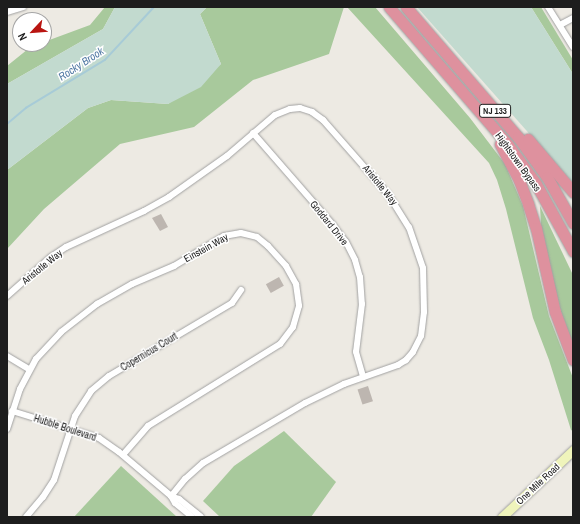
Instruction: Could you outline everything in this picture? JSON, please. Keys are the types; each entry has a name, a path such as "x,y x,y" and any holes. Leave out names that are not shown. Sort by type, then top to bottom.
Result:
{"highway":[{"name":"Hightstown Bypass","path":"389,7 508,145 536,184 573,251"},
{"name":"Hightstown Bypass","path":"406,7 452,59 529,152 546,177 573,223"},
{"path":"452,59 520,130 573,192"},
{"path":"471,102 502,147 528,204 536,228 555,312 573,360"}],"street":[{"path":"7,12 23,7"},
{"path":"548,7 573,47"},
{"path":"560,25 573,18"},
{"name":"Aristotle Way","path":"7,296 66,247 144,211 169,197 215,165 275,115 284,110 300,108 316,114 388,194 409,227 419,255 424,282 424,312 421,336 417,346 406,360 398,365 363,377 305,403 203,463 185,479 171,496"},
{"name":"Goddard Drive","path":"253,134 340,234 355,260 360,277 362,304 356,352 363,377"},
{"name":"Einstein Way","path":"7,429 20,389 29,369 46,346 61,332 97,304 117,292 163,272 224,236 241,233 257,237 263,241 290,271 296,284 299,306 293,328 280,344 148,426 123,455"},
{"name":"Copernicus Court","path":"26,517 43,497 54,480 82,403 100,382 232,303 241,290"},
{"path":"7,356 29,369"},
{"name":"Hubble Boulevard","path":"12,411 99,438 123,455 171,496 175,503 192,517"},
{"name":"One Mile Road","path":"502,517 573,450"},
{"name":"Hubble Boulevard","path":"171,496 179,499 201,517"}],"green space":[{"path":"105,7 115,7 103,29 7,84 7,66 24,52 52,52 52,39 90,25"},
{"path":"115,7 207,7 200,14 221,64 201,87 168,104 111,100 88,108 7,170 7,84 103,29"},
{"path":"207,7 344,7 329,54 253,80 194,127 120,144 44,209 7,249 7,170 88,108 111,100 168,104 221,64 200,14"},
{"path":"347,7 375,7 470,118 505,164 523,206 549,316 573,378 573,431 571,430 549,360 533,318 506,209 497,180 489,163"},
{"path":"417,7 531,7 573,74 573,183"},
{"path":"531,7 541,7 573,60 573,74"},
{"path":"540,206 573,275 573,348 567,334 542,241"},
{"path":"284,431 336,482 311,517 220,517 203,501 234,466"},
{"path":"121,466 177,517 74,517"}],"building":[{"path":"161,214 168,227 160,231 152,218"},
{"path":"279,277 284,286 271,293 266,284"},
{"path":"368,386 373,401 362,405 358,389"}],"waterway":[{"name":"Rocky Brook","path":"7,124 26,108 105,60 154,7"}]}
